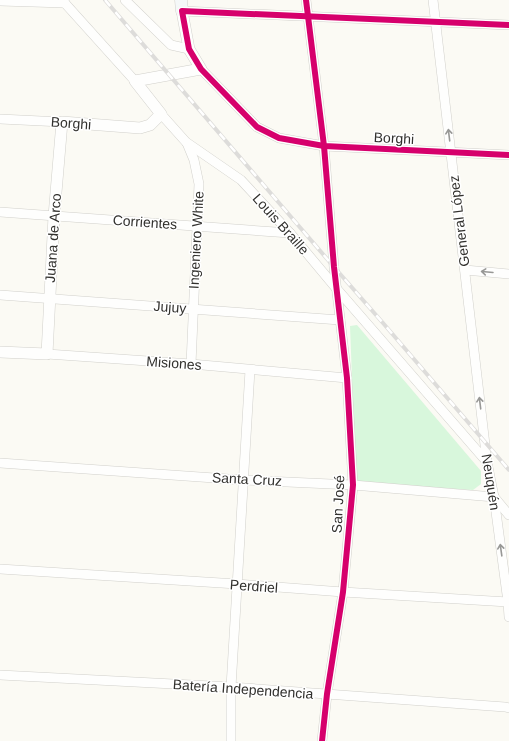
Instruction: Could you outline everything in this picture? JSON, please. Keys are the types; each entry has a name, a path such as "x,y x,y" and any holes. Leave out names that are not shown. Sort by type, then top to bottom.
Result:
{"street":[{"path":"125,0 171,45 189,49"},
{"name":"San José","path":"306,0 324,146 336,288 347,378 353,484 343,592 327,694 322,741"},
{"name":"General López","path":"433,0 485,442"},
{"path":"0,1 64,2"},
{"name":"Louis Braille","path":"64,2 135,81 161,114 186,142 240,180 290,233 487,462"},
{"path":"135,81 201,69 189,49 182,6 308,17 509,25"},
{"name":"Borghi","path":"201,69 257,127 279,138 324,146 509,155"},
{"name":"Borghi","path":"0,119 140,128 150,125 161,114"},
{"name":"Juana de Arco","path":"46,354 54,216 62,122"},
{"name":"Ingeniero White","path":"186,142 194,160 199,184 191,364"},
{"name":"Corrientes","path":"0,212 290,233"},
{"path":"465,270 509,274"},
{"name":"Jujuy","path":"0,295 340,320"},
{"name":"Misiones","path":"0,352 191,364 347,378"},
{"path":"231,741 237,584 250,370"},
{"name":"Neuquén","path":"485,442 487,462 494,497 509,617"},
{"name":"Santa Cruz","path":"0,463 243,480 353,484 494,497"},
{"path":"494,497 509,515"},
{"name":"Perdriel","path":"0,569 508,602"},
{"name":"Batería Independencia","path":"0,675 232,687 509,708"}],"green space":[{"path":"357,325 481,471 481,484 473,490 356,483 350,326"}],"railway":[{"path":"105,0 509,470"}],"cycle path":[{"path":"306,0 324,146 334,267 347,378 353,485 343,592 327,694 322,741"},
{"path":"509,25 182,11 189,49 201,69 257,127 279,138 324,146 509,155"}]}
